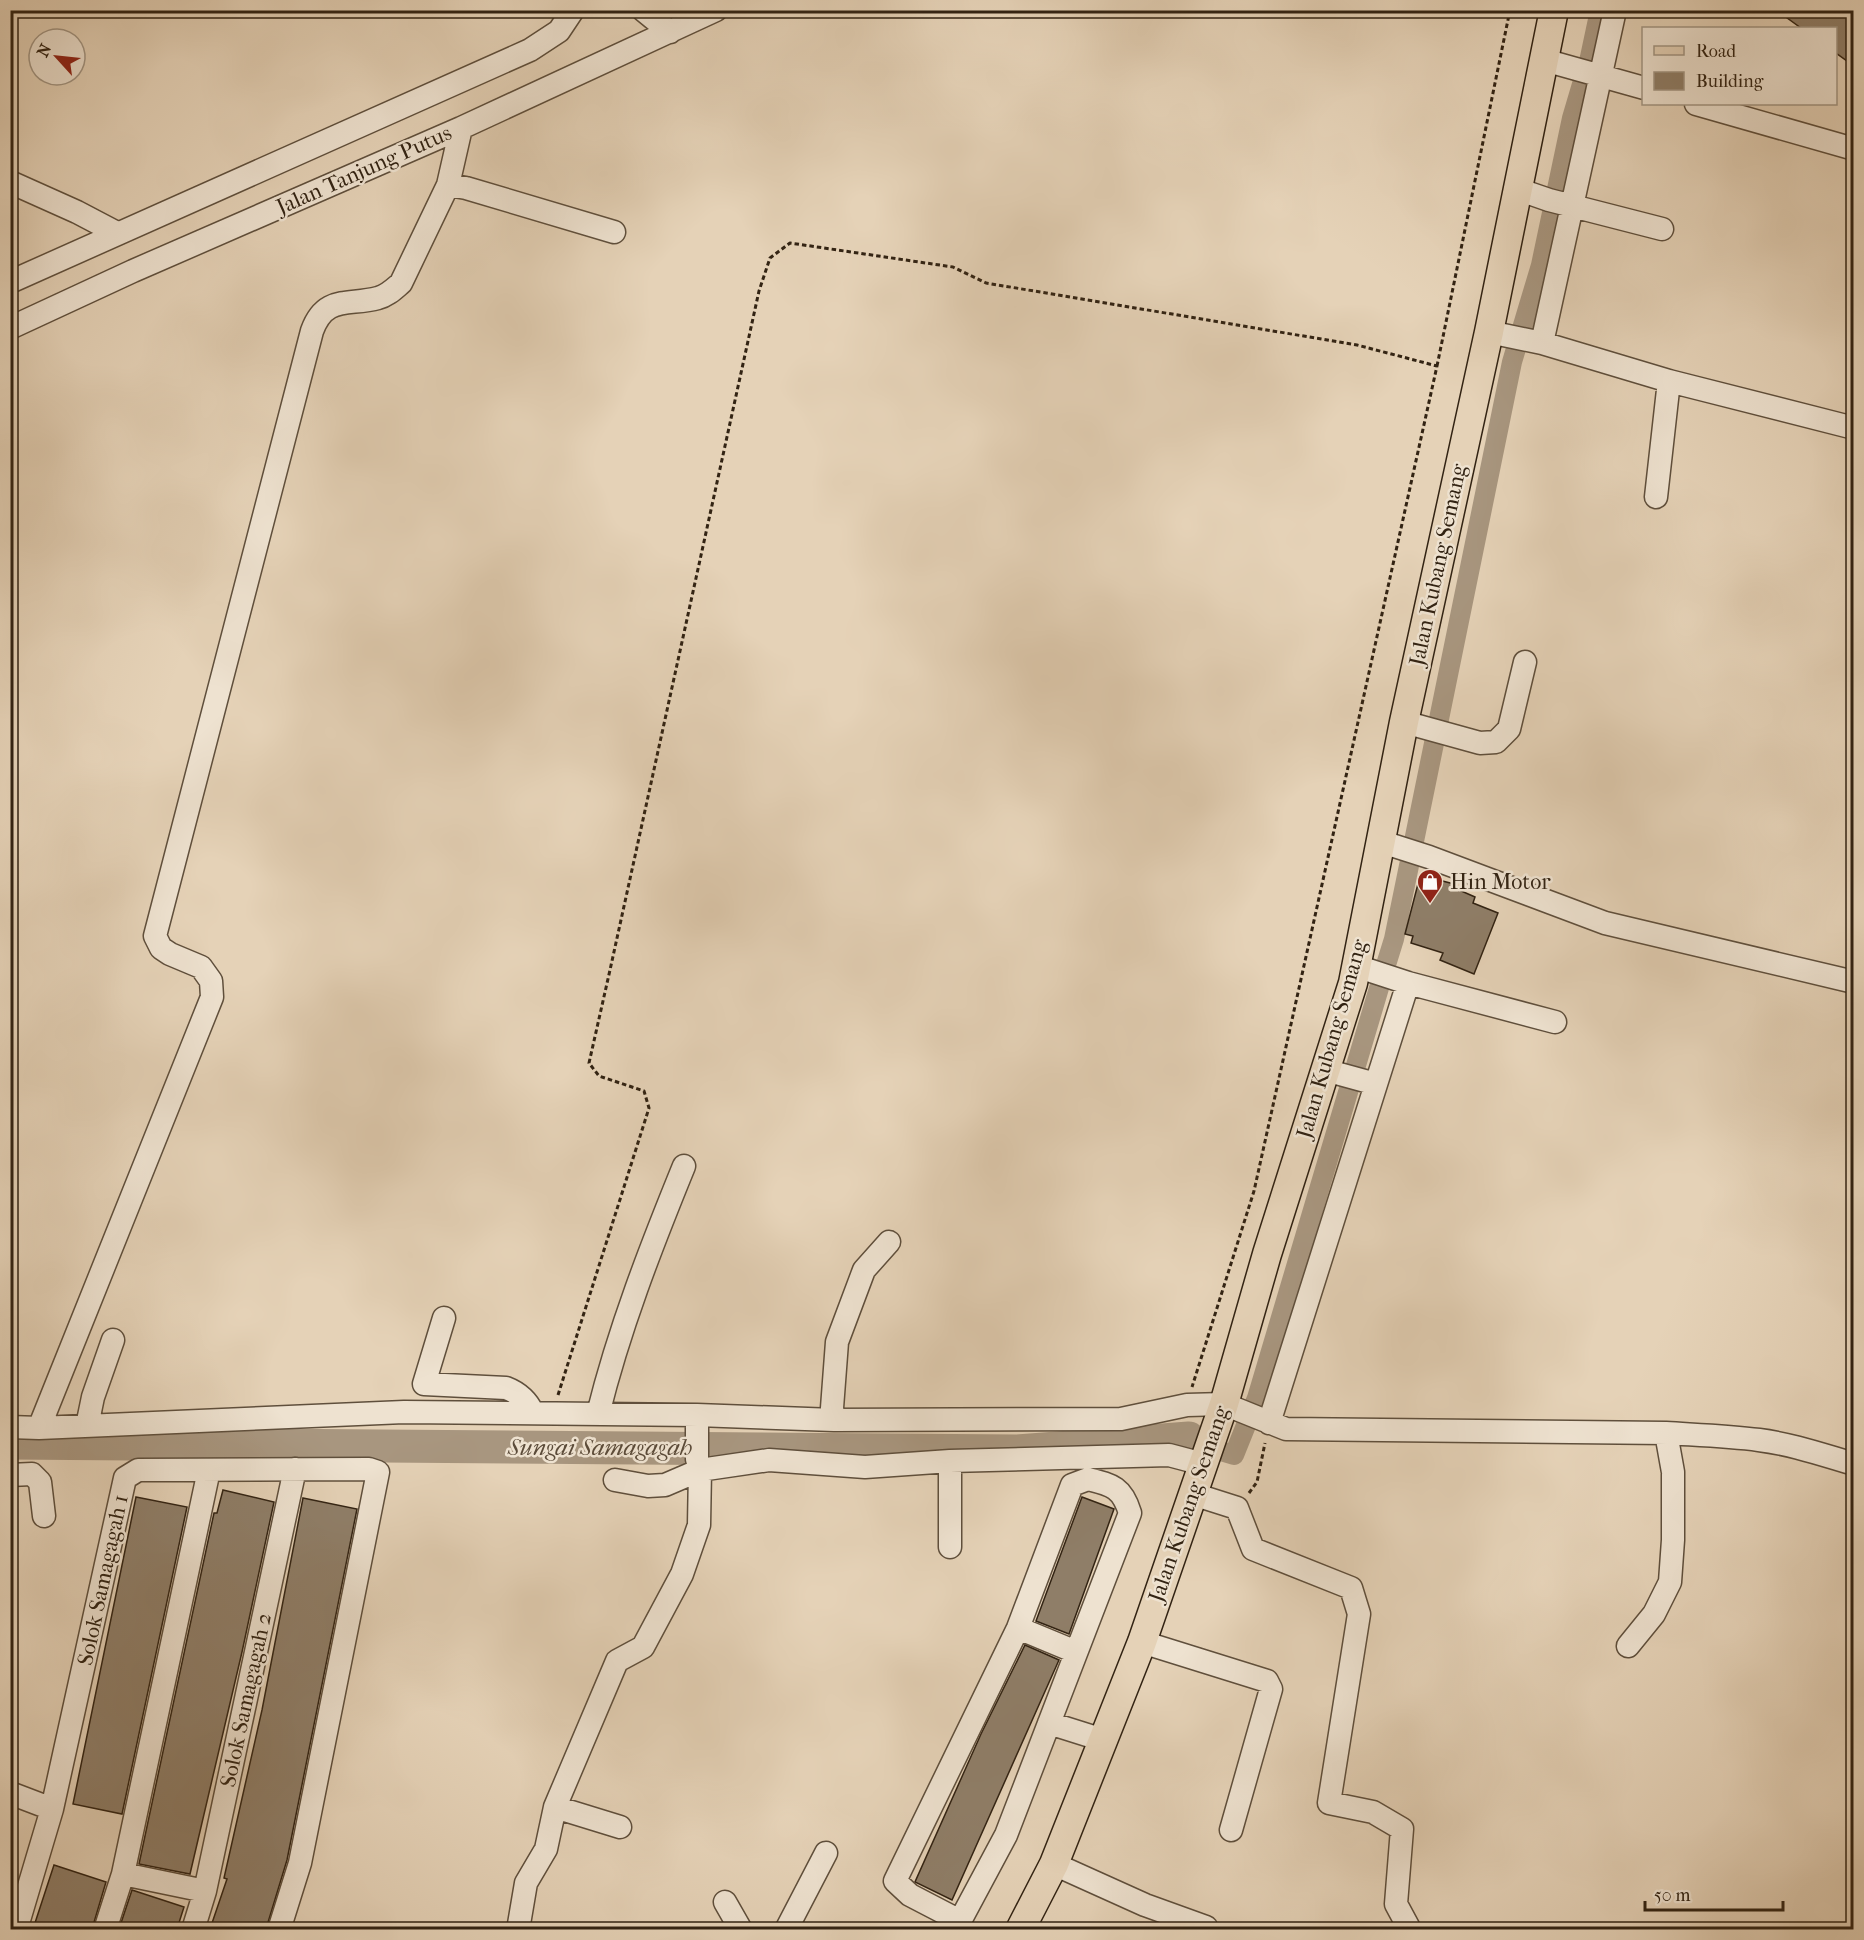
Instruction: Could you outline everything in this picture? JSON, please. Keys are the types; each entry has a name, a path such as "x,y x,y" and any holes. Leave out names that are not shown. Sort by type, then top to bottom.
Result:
{"main road":[{"name":"Jalan Kubang Semang","path":"1020,1929 1054,1864 1142,1642 1203,1464 1246,1413 1268,1254 1354,1078 1353,983 1356,966 1392,846 1416,725 1519,338 1517,189 1554,10"}],"street":[{"path":"10,282 530,50 559,31 573,10"},
{"path":"643,10 670,32"},
{"name":"Jalan Tanjung Putus","path":"10,328 133,270 461,128 716,10"},
{"path":"1615,10 1589,72 1561,203 1519,338 1670,381 1854,428"},
{"path":"1544,60 1642,87"},
{"path":"1700,105 1854,149"},
{"path":"39,1428 212,997 211,981 201,967 170,954 161,948 154,936 312,331 316,319 336,303 377,298 388,294 401,283 448,185 461,128"},
{"path":"10,182 117,233"},
{"path":"448,185 466,188 614,232"},
{"path":"1517,189 1662,229"},
{"path":"1656,497 1670,381"},
{"path":"1416,725 1480,743 1496,742 1509,729 1525,662"},
{"path":"1392,846 1429,857 1605,923 1854,982"},
{"path":"1356,966 1408,983 1555,1022"},
{"path":"1246,1413 1273,1405 1354,1078 1408,983"},
{"path":"598,1413 612,1358 664,1212 684,1166"},
{"path":"834,1420 832,1408 837,1342 864,1270 889,1242"},
{"path":"444,1318 424,1384 506,1388 516,1392 543,1413"},
{"path":"87,1426 93,1397 113,1340"},
{"path":"10,1426 39,1428 404,1413 598,1413 697,1420 1121,1419 1186,1405 1246,1413 1286,1429 1666,1433 1761,1440 1854,1464"},
{"path":"518,1929 526,1883 546,1849 555,1807 617,1661 643,1647 682,1574 699,1525 697,1420"},
{"path":"1628,1646 1654,1614 1670,1582 1673,1540 1673,1472 1666,1433"},
{"path":"615,1480 648,1486 665,1485 699,1465 769,1460 866,1467 950,1461 1169,1455 1203,1464"},
{"path":"950,1461 950,1547"},
{"name":"Solok Samagagah 2","path":"193,1929 205,1891 295,1469"},
{"name":"Solok Samagagah 1","path":"16,1929 52,1809 125,1478 138,1470 369,1469 378,1472 300,1863 279,1929"},
{"path":"105,1929 123,1874 209,1470"},
{"path":"10,1475 32,1474 40,1482 44,1516"},
{"path":"1088,1479 1112,1485 1126,1500 1130,1513 1006,1835 960,1921 910,1895 895,1881 1018,1628 1072,1485 1088,1479"},
{"path":"1193,1494 1237,1508 1253,1549 1351,1588 1359,1614 1329,1803 1373,1812 1402,1829 1396,1904 1410,1929"},
{"path":"1018,1628 1076,1652"},
{"path":"1142,1642 1267,1681 1271,1689 1231,1830"},
{"path":"1049,1723 1103,1740"},
{"path":"10,1793 52,1809"},
{"path":"555,1807 620,1827"},
{"path":"786,1929 826,1853"},
{"path":"1054,1864 1145,1905 1206,1927 1206,1929"},
{"path":"123,1874 205,1891"},
{"path":"725,1902 741,1929"}],"path":[{"path":"1186,1405 1203,1345 1254,1191 1437,366 1510,10"},
{"path":"543,1413 650,1108 644,1091 599,1076 589,1063 759,291 770,258 790,243 952,267 986,283 1358,345 1437,366"},
{"path":"1237,1508 1257,1482 1246,1413"}],"building":[{"path":"1776,10 1854,10 1854,66 1837,54 1837,27 1800,27"},
{"path":"1431,878 1454,884 1452,887 1475,897 1473,903 1498,913 1474,974 1440,960 1443,953 1411,943 1413,936 1405,934 1419,880 1429,883"},
{"path":"223,1490 274,1502 242,1652 190,1874 139,1864 214,1513 217,1513"},
{"path":"136,1497 187,1507 122,1814 73,1804"},
{"path":"1082,1497 1114,1509 1069,1634 1036,1621"},
{"path":"303,1498 357,1509 287,1860 266,1929 210,1929 227,1879 224,1878 262,1710"},
{"path":"1025,1645 1059,1660 952,1900 915,1882 981,1734"},
{"path":"54,1865 106,1882 92,1929 33,1929"},
{"path":"132,1890 184,1907 177,1929 119,1929"}],"waterway":[{"path":"1385,968 1394,939 1512,362 1541,265 1572,118 1590,57 1600,10"},
{"path":"1224,1452 1234,1455 1257,1398 1379,988"},
{"name":"Sungai Samagagah","path":"10,1443 1017,1451 1189,1438"}],"place":[{"name":"Hin Motor","path":"1430,905"}]}
